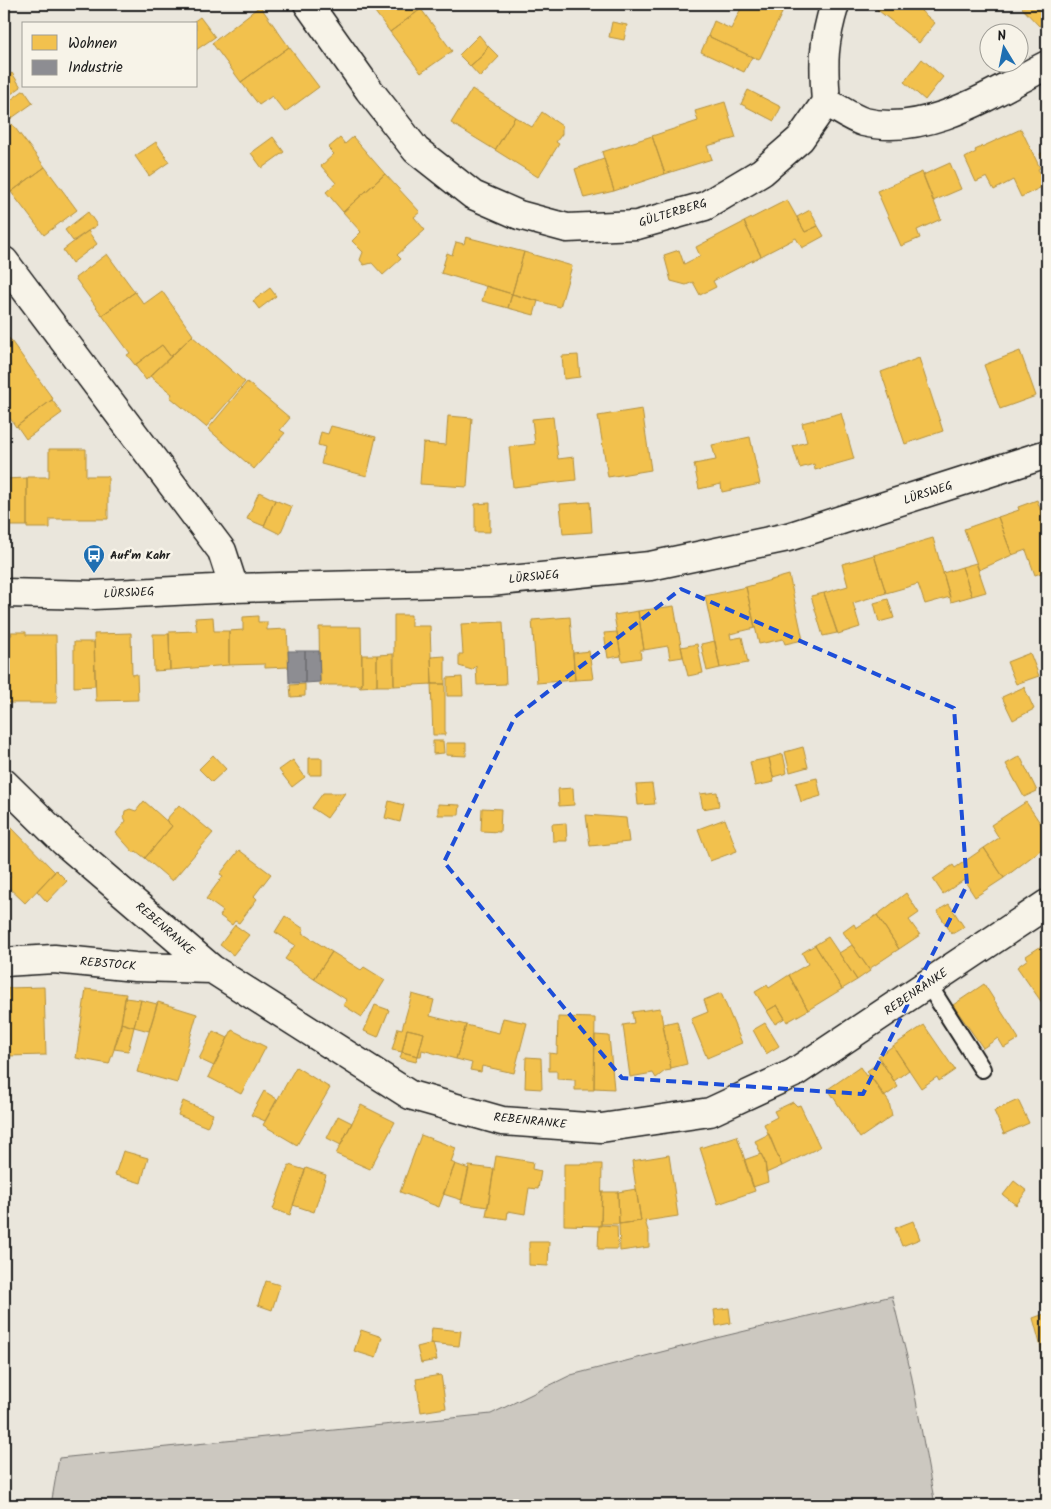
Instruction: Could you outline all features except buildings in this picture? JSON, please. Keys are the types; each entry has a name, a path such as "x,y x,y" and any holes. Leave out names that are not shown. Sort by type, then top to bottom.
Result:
{"street":[{"name":"GÜLTERBERG","path":"308,4 416,150 473,195 519,215 567,228 636,225 705,206 762,172 800,139 826,102"},
{"path":"835,4 828,28 823,60 826,102 862,121 899,126 947,114 1047,66"},
{"path":"4,261 222,551 234,588"},
{"name":"LÜRSWEG","path":"4,593 94,595 234,588 490,582 650,566 788,538 1047,454"},
{"name":"REBENRANKE","path":"4,783 64,842 212,969 410,1095 502,1121 601,1128 710,1112 794,1073 1047,904"},
{"name":"REBSTOCK","path":"4,962 54,959 135,967 212,969"}],"lane":[{"path":"928,984 982,1069"}],"highlighted area":[{"path":"681,589 954,708 967,885 863,1094 622,1078 444,862 515,717"}],"shaded area":[{"path":"892,1296 911,1373 935,1505 51,1505 59,1458 491,1414 571,1375"}],"place":[{"name":"Auf'm Kahr","path":"94,574"}]}
